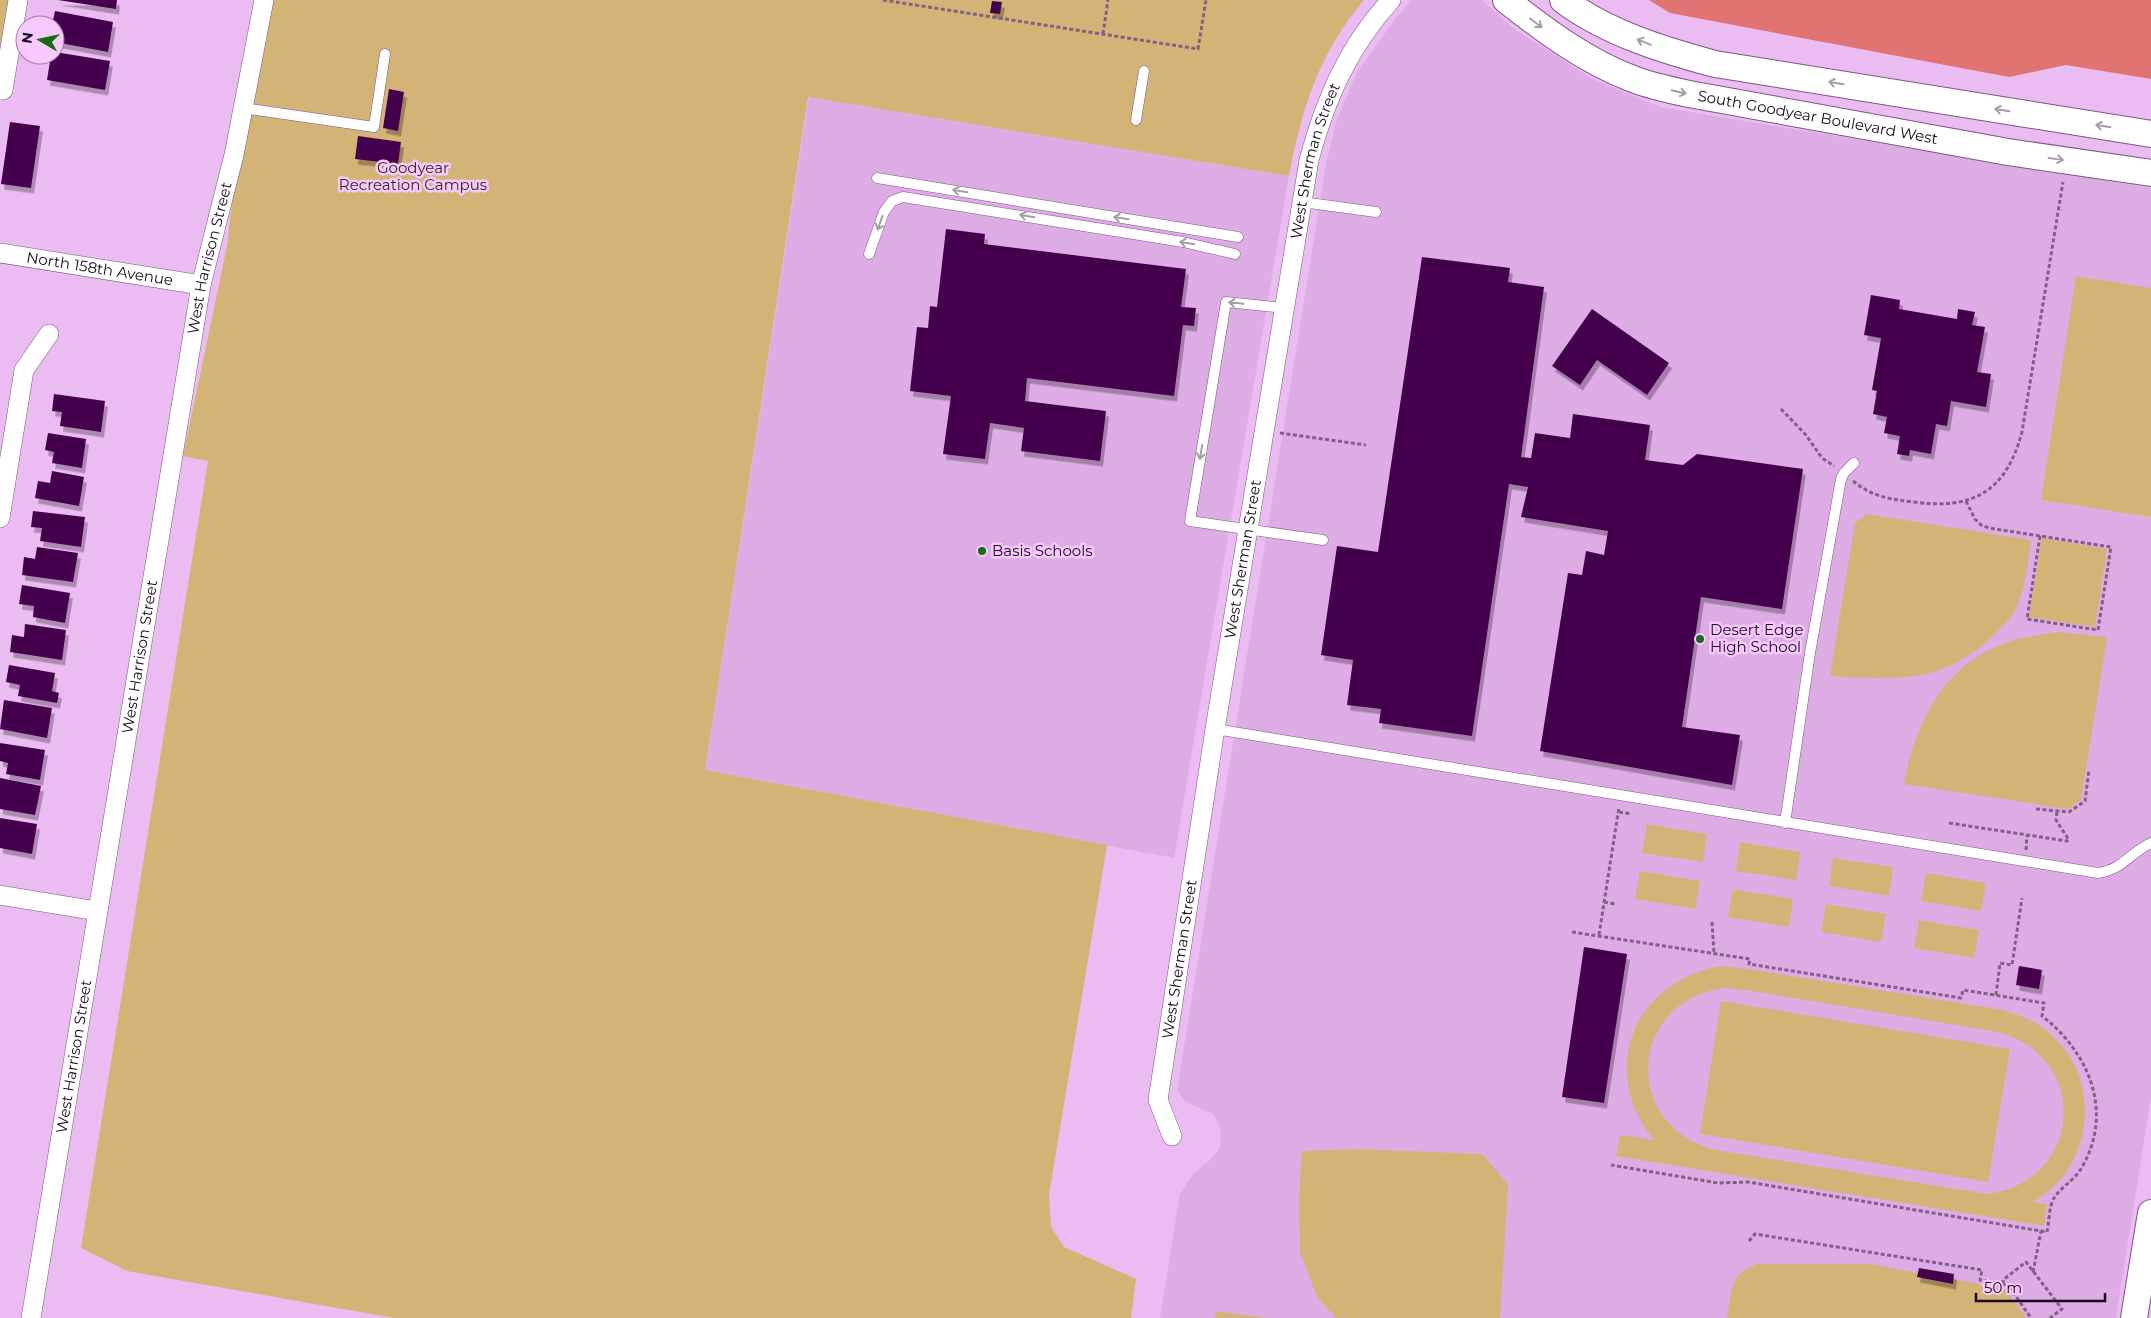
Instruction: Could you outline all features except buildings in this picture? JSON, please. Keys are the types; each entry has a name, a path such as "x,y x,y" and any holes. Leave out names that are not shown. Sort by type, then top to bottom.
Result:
{"street":[{"path":"2,90 18,0"},
{"name":"West Harrison Street","path":"31,1318 201,285 234,155 264,0"},
{"name":"West Sherman Street","path":"1172,1136 1158,1100 1215,729 1309,160 1320,120 1339,76 1355,46 1373,20 1391,0"},
{"name":"South Goodyear Boulevard West","path":"1506,0 1539,26 1593,59 1632,79 1689,94 2008,152 2151,173"},
{"path":"1563,0 1597,20 1649,44 1715,64 2151,134"},
{"path":"1632,79 1651,66 1662,65 1725,78 1769,72"},
{"name":"North 158th Avenue","path":"0,253 201,285"},
{"path":"0,518 24,370 49,334"},
{"path":"0,895 97,911"},
{"path":"2134,1318 2151,1213"}],"lane":[{"path":"243,108 374,127 385,54"},
{"path":"1136,120 1144,71"},
{"path":"877,178 1238,236"},
{"path":"869,254 884,212 892,201 902,197 1173,240 1235,254"},
{"path":"1302,202 1376,212"},
{"path":"1285,308 1226,302 1190,521 1323,540"},
{"path":"1785,823 1810,653 1841,479 1844,473 1854,464"},
{"path":"1215,729 2098,873 2110,871 2122,864 2140,848 2151,843"}],"path":[{"path":"883,0 1198,49 1206,0"},
{"path":"1103,34 1108,0"},
{"path":"1781,409 1806,435 1822,458 1844,473 1861,488 1875,496 1938,506 1966,501 1982,495 1998,482 2016,453 2022,432 2066,160"},
{"path":"1264,432 1366,445"},
{"path":"1966,501 1974,519 1981,525 2111,547 2098,630 2027,619 2040,536"},
{"path":"2036,809 2069,812 2085,801 2089,770"},
{"path":"1599,935 1621,796"},
{"path":"1949,823 2067,841 2069,840 2056,820 2058,811"},
{"path":"1618,812 1632,814"},
{"path":"1996,995 2000,963 2012,964 2022,898"},
{"path":"1604,902 1616,904"},
{"path":"1712,922 1714,953"},
{"path":"1572,932 1750,959 1749,964 1961,998 1963,990 2044,1003 2042,1016 2070,1042 2083,1060 2091,1080 2095,1101 2095,1120 2090,1150 2082,1168 2053,1199 2048,1232 1748,1182 1718,1183 1611,1165"},
{"path":"2033,1272 2041,1231"},
{"path":"1749,1241 1755,1234 1982,1270 1980,1280 2008,1285 2031,1318"},
{"path":"2002,1284 2003,1280 2026,1262 2062,1310 2050,1318"}],"shaded area":[{"name":"Desert Edge High School","path":"1412,0 1482,0 1514,29 1593,79 1660,107 2151,188 2151,1097 2116,1318 1160,1318 1180,1193 1194,1173 1212,1158 1220,1148 1221,1130 1213,1114 1186,1102 1177,1091 1326,164 1336,122 1356,74 1398,15"},
{"path":"1649,0 2151,0 2151,79 2066,65 2009,77 1670,13"},
{"name":"Basis Schools","path":"809,97 1289,176 1174,858 705,770"}],"green space":[{"path":"0,0 10,0 0,66"},
{"name":"Goodyear Recreation Campus","path":"264,0 1364,0 1335,41 1314,83 1306,105 1289,176 808,97 705,770 1107,845 1049,1195 1051,1227 1064,1247 1136,1279 1131,1318 394,1318 127,1271 81,1248 208,461 183,456 227,246 243,108"},
{"path":"2076,276 2151,288 2151,517 2041,500"},
{"path":"1867,514 2031,540 2024,585 2014,614 1984,645 1958,662 1939,670 1920,675 1894,678 1830,676 1855,523"},
{"path":"2042,538 2107,549 2095,627 2029,617"},
{"path":"2056,632 2107,637 2081,800 2068,809 1904,784 1916,738 1937,696 1951,678 1968,663 1988,650 2017,639"},
{"path":"1647,824 1707,834 1703,862 1642,853"},
{"path":"1740,842 1800,852 1796,880 1736,871"},
{"path":"1833,858 1893,867 1889,896 1829,886"},
{"path":"1640,871 1700,881 1695,909 1635,899"},
{"path":"1926,873 1986,883 1981,911 1921,901"},
{"path":"1733,889 1793,899 1789,927 1728,917"},
{"path":"1826,904 1886,914 1881,942 1821,932"},
{"path":"1919,920 1979,930 1974,958 1914,948"},
{"path":"1720,966 1748,969 1997,1009 2038,1024 2063,1046 2076,1068 2084,1092 2085,1118 2080,1142 2070,1166 2054,1186 2033,1202 2047,1204 2044,1226 1616,1156 1620,1135 1654,1140 1637,1113 1628,1086 1627,1058 1633,1033 1646,1010 1665,990 1690,975","holes":["1722,988 1745,990 1993,1031 2025,1043 2047,1063 2060,1088 2064,1115 2058,1142 2044,1165 2020,1184 1988,1194 1722,1151 1690,1140 1667,1121 1653,1096 1648,1070 1653,1043 1666,1018 1690,999"]},
{"path":"1721,1001 2010,1049 1988,1182 1700,1134"},
{"path":"1356,1149 1482,1154 1508,1184 1500,1318 1336,1318 1317,1297 1300,1252 1299,1199 1302,1151"},
{"path":"1757,1264 1869,1264 2006,1289 2026,1318 1727,1318 1733,1285 1741,1273"},
{"path":"1216,1311 1265,1318 1215,1318"}],"place":[{"name":"Basis Schools","path":"982,551"},
{"name":"Desert Edge High School","path":"1700,639"}]}
